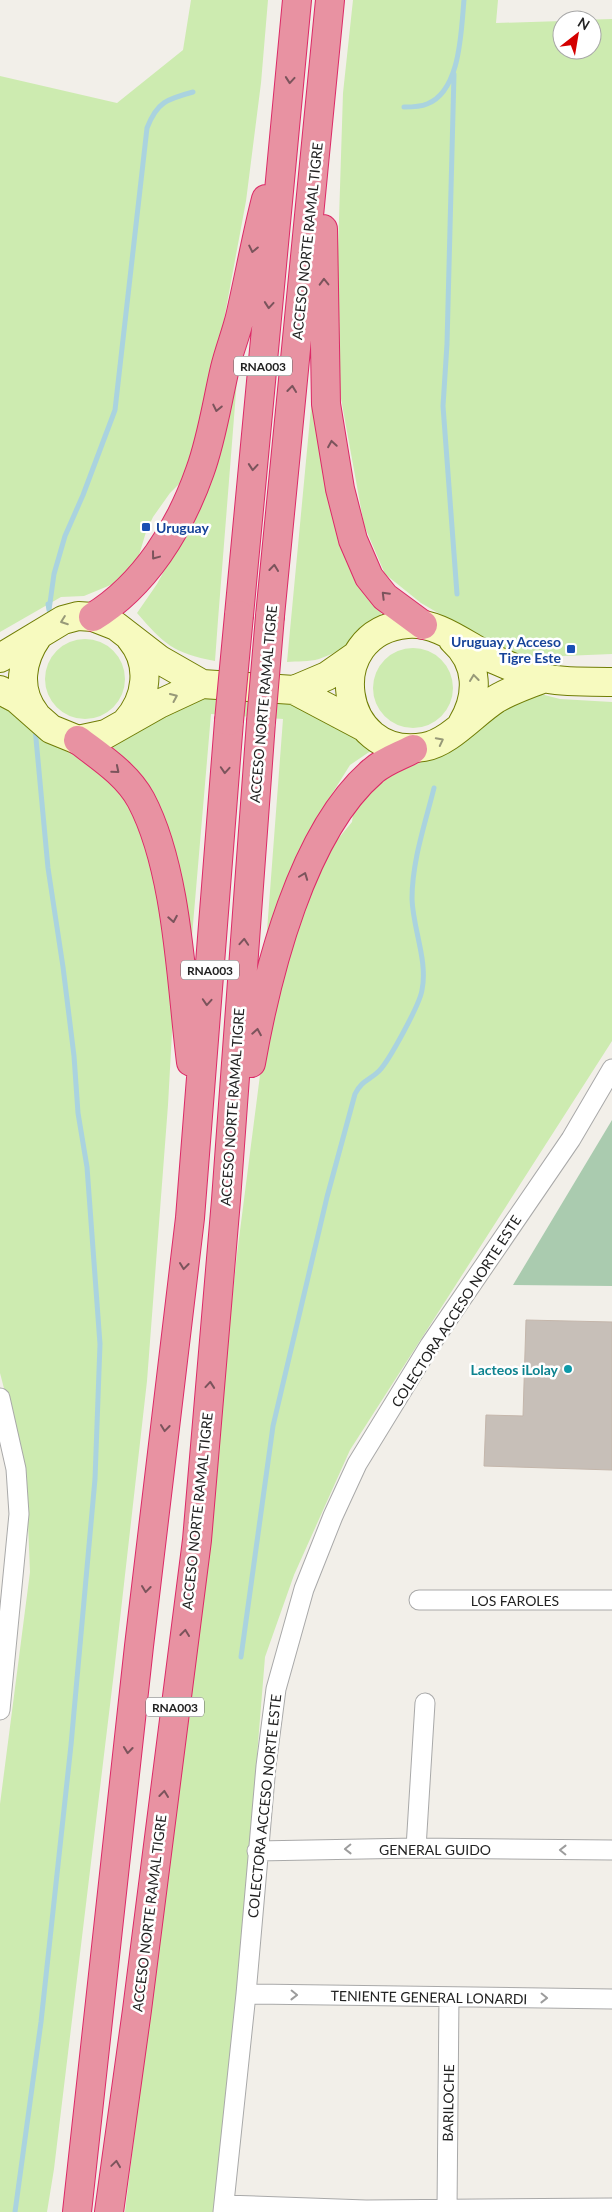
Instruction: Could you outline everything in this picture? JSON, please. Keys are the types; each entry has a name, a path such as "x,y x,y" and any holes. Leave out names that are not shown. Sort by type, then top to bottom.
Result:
{"highway":[{"name":"RNA003","path":"78,2212 138,1656 190,1218 229,721 297,0"},
{"name":"ACCESO NORTE RAMAL TIGRE","path":"109,2212 137,2010 197,1540 226,1200 270,616 330,0"},
{"path":"93,617 113,605 129,591 166,542 182,514 200,470 240,318 253,247 287,118"},
{"path":"319,120 326,404 340,489 353,540 369,577 385,597 423,624"},
{"path":"78,740 122,775 140,799 157,840 166,878 175,926 193,1080 190,1218"},
{"path":"226,1200 259,1018 278,948 312,856 338,809 374,769 413,749"}],"main road":[{"path":"0,658 63,620 78,616 93,617 116,626 160,660 202,684 294,690 364,727 386,743 413,749 427,747 440,742 495,700 515,689 545,678"},
{"path":"364,727 357,716 349,692 351,673 357,655 365,644 385,629 398,625 423,624 433,627 493,659 545,678 612,682"},
{"path":"116,729 134,712 140,702 145,677 140,653 126,633"},
{"path":"38,636 25,659 23,673 27,699 42,722"},
{"path":"450,636 460,646 473,671 475,685 474,699 462,724"},
{"path":"294,690 327,676 357,655"},
{"path":"0,690 17,699 42,722 61,734 78,740 95,737 116,729 159,704 202,684"}],"street":[{"name":"COLECTORA ACCESO NORTE ESTE","path":"223,2209 246,1994 266,1766 276,1689 304,1590 333,1516 357,1464 430,1345 572,1139 612,1069"},
{"path":"0,1403 16,1469 20,1514 0,1710"},
{"name":"LOS FAROLES","path":"419,1600 612,1600"},
{"path":"416,1848 425,1703"},
{"name":"GENERAL GUIDO","path":"258,1851 416,1848 612,1850"},
{"name":"TENIENTE GENERAL LONARDI","path":"246,1994 612,1999"},
{"name":"BARILOCHE","path":"447,2208 448,1997"},
{"path":"223,2209 366,2211 447,2208 540,2210 612,2208"}],"green space":[{"path":"191,0 268,0 261,83 246,201 223,325 201,423 183,480 170,493 153,517 146,532 136,565 113,584 84,596 61,597 0,632 0,76 117,103 183,50"},
{"path":"353,0 498,0 496,23 552,21 552,60 602,60 602,19 612,19 612,654 515,658 421,603 385,574 364,525 340,393 336,314 343,93"},
{"path":"320,313 327,432 383,611 355,640 328,656 315,660 287,662"},
{"path":"238,367 215,661 189,654 170,646 137,613 157,584 175,551"},
{"path":"85,639 100,642 113,651 122,664 125,679 122,694 113,707 100,716 85,719 70,716 57,707 48,694 45,679 48,664 57,651 70,642"},
{"path":"405,648 421,648 442,659 453,680 453,696 442,717 421,728 405,728 391,722 379,710 373,696 373,680 379,666 391,654"},
{"path":"209,692 279,693 378,746 350,765 330,797 293,873 266,944 283,719 211,714 189,971 179,895 98,744"},
{"path":"533,692 560,699 612,702 612,1041 350,1450 294,1575 265,1657 244,1916 214,2212 125,2212 200,1598 237,1254 265,1036 310,873 352,822 355,799 363,785 458,739"},
{"path":"0,696 127,787 148,845 174,996 168,1105 147,1381 114,1672 54,2169 47,2212 0,2212 0,1804 30,1572 26,1473 0,1373"},
{"path":"612,1120 612,1286 513,1285"}],"building":[{"name":"Lacteos iLolay","path":"526,1320 612,1322 612,1470 484,1466 486,1415 523,1416"}],"waterway":[{"path":"404,107 427,104 438,97 447,86 453,73 460,43 464,0"},
{"path":"454,74 447,344 443,406 457,594"},
{"path":"48,604 49,610 54,574 65,536 83,495 115,410 147,128 155,112 164,103 193,92"},
{"path":"15,2212 41,2022 71,1745 95,1479 100,1344 87,1167 78,1113 74,1056 63,967 48,868 35,728"},
{"path":"241,1657 273,1426 327,1197 355,1094 363,1083 379,1071 390,1056 404,1032 422,990 422,956 412,899 414,871 434,788"}],"place":[{"name":"Uruguay","path":"146,527"},
{"name":"Uruguay y Acceso Tigre Este","path":"571,649"},
{"name":"Lacteos iLolay","path":"568,1369"}]}
